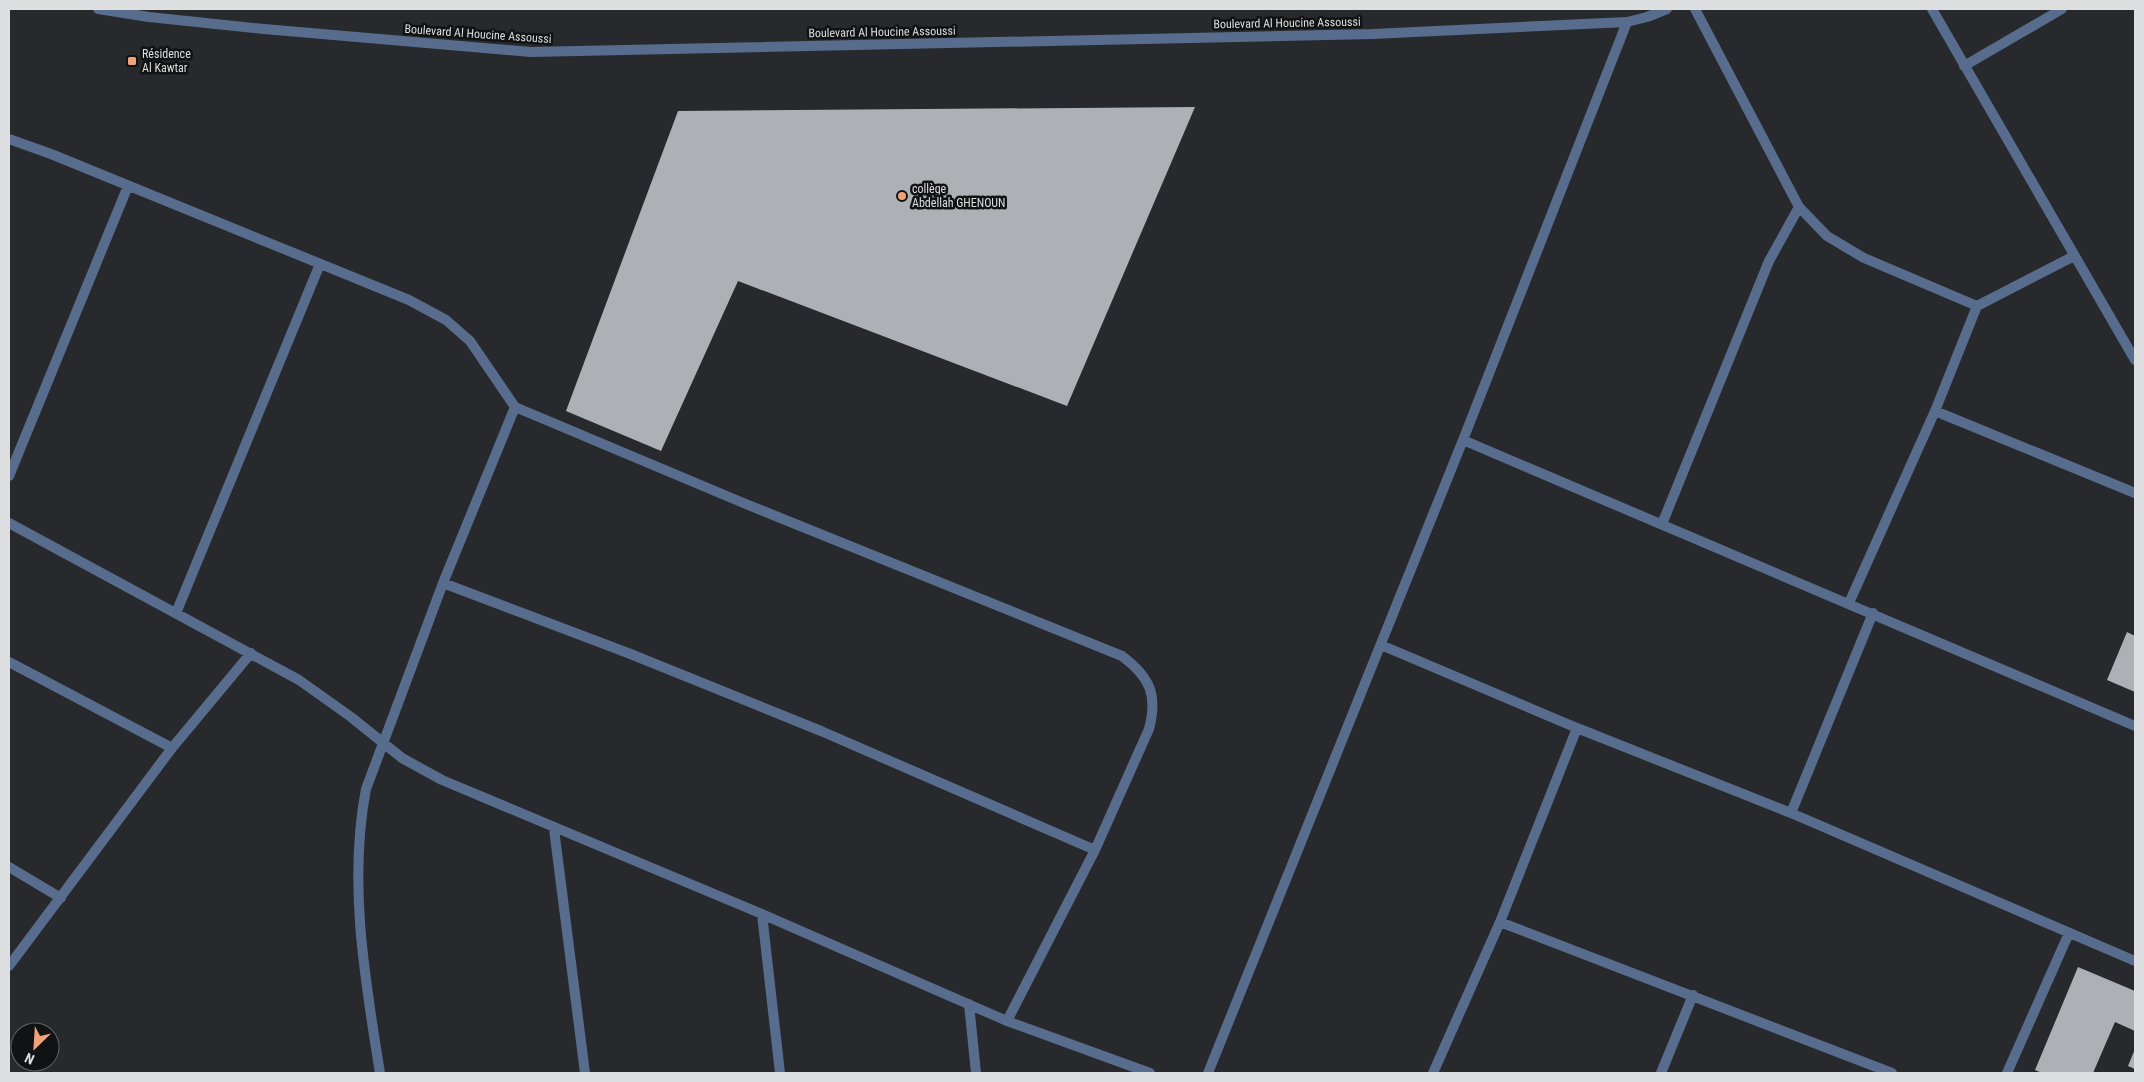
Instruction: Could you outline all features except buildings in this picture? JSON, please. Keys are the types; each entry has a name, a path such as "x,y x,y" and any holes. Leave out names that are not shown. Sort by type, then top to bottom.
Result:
{"street":[{"name":"Boulevard Al Houcine Assoussi","path":"98,9 149,17 264,29 531,52 1373,34 1627,22 1644,13 1667,9"},
{"path":"1695,9 1799,207 1827,236 1864,258 1977,306"},
{"path":"1932,9 2135,360"},
{"path":"1964,66 2062,9"},
{"path":"1208,1073 1463,440 1627,22"},
{"path":"9,139 51,154 409,300 446,320 470,341 515,407 741,502 1122,656 1141,672 1154,698 1154,710 1149,729 1095,850 1007,1021"},
{"path":"9,476 128,186"},
{"path":"1662,524 1769,261 1799,207"},
{"path":"1849,603 1935,411 1977,306 2074,256"},
{"path":"176,613 320,264"},
{"path":"380,1073 364,965 358,861 360,822 366,789 443,583 515,407"},
{"path":"1935,411 2135,493"},
{"path":"1463,440 2135,726"},
{"path":"9,523 299,680 326,698 382,744 435,777 554,829 762,914 1007,1021 1150,1073"},
{"path":"443,583 628,653 821,730 1095,850"},
{"path":"1791,813 1873,614"},
{"path":"1381,645 1577,728 1791,813 2135,962"},
{"path":"9,966 172,748 251,654"},
{"path":"9,662 172,748"},
{"path":"1433,1073 1500,922 1577,728"},
{"path":"554,829 584,1073"},
{"path":"9,867 61,898"},
{"path":"762,914 780,1073"},
{"path":"1500,922 1892,1073"},
{"path":"2007,1073 2069,933"},
{"path":"1661,1073 1693,995"},
{"path":"969,1004 976,1073"}],"place":[{"name":"Résidence Al Kawtar","path":"132,61"},
{"name":"collège Abdellah GHENOUN","path":"902,196"}]}
